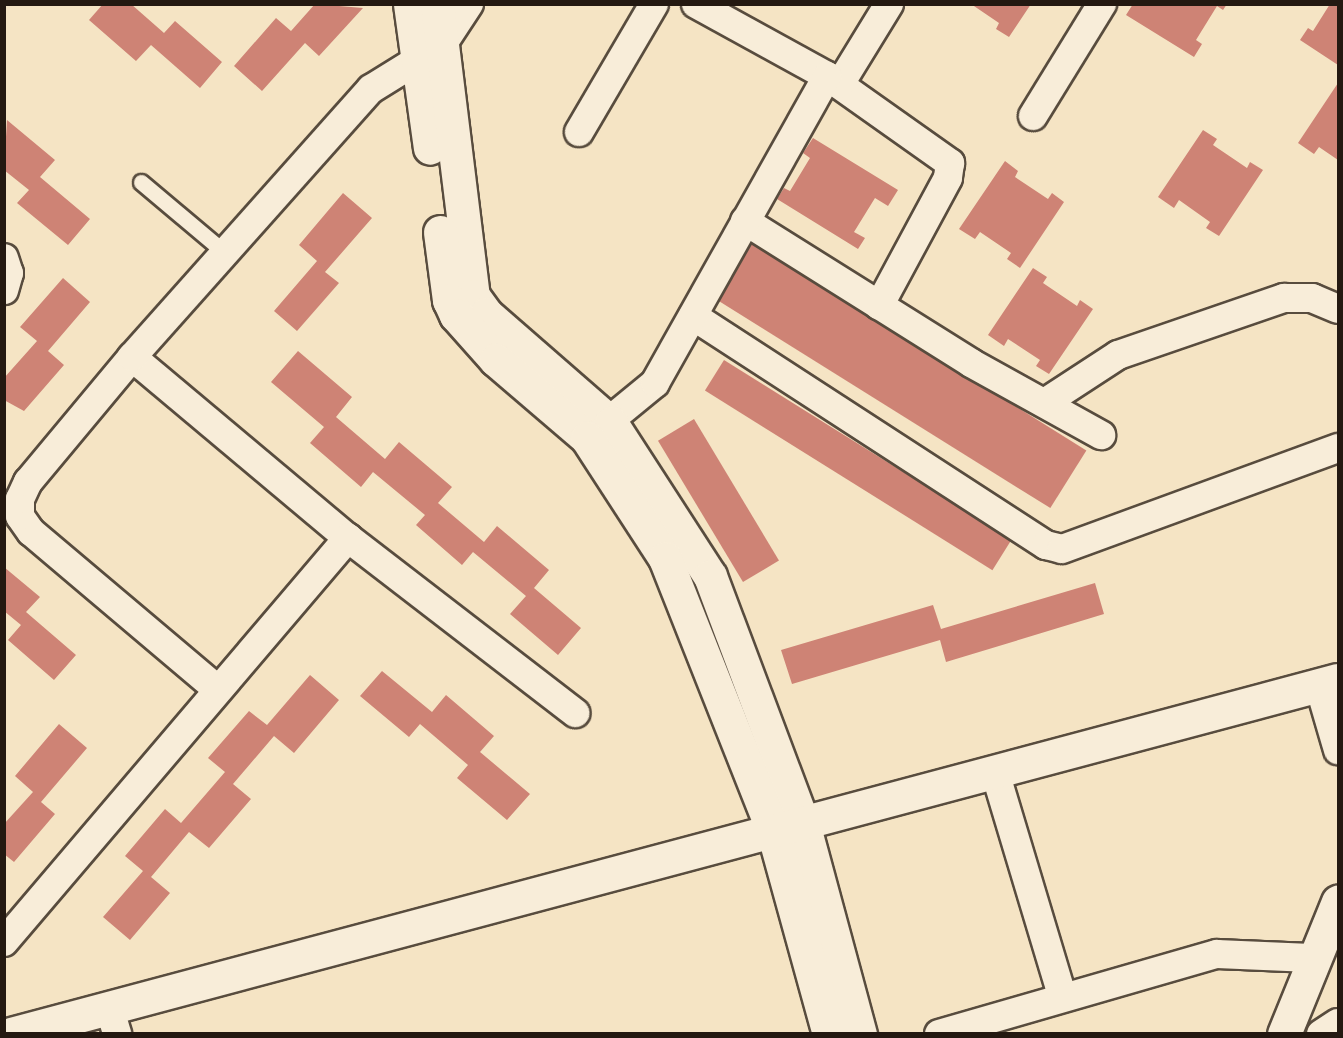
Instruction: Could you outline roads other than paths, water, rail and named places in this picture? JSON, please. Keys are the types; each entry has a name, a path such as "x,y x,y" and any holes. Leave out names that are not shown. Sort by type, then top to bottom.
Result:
{"street":[{"path":"410,4 430,50 473,296 486,315 599,430 710,576 744,654 788,827 829,1034"},
{"path":"430,50 437,4"},
{"path":"217,689 31,532 20,516 28,482 132,357 371,89 430,50 469,4"},
{"path":"579,132 654,4"},
{"path":"599,430 655,383 746,221 834,80 889,4"},
{"path":"1033,116 1102,4"},
{"path":"702,6 834,80 950,163 948,178 879,306"},
{"path":"746,221 879,306 1101,435"},
{"path":"4,258 4,290"},
{"path":"1046,402 1118,355 1284,298 1312,298 1338,309"},
{"path":"693,316 1046,545 1062,549 1338,448"},
{"path":"132,357 348,538 574,713"},
{"path":"599,430 665,558 706,658 788,827 860,1034"},
{"path":"4,942 217,689 348,538"},
{"path":"706,658 744,654"},
{"path":"11,1034 113,1020 788,827 1329,682 1338,750"},
{"path":"995,772 1062,995"},
{"path":"1284,1034 1311,958 1338,902"},
{"path":"939,1034 1062,995 1217,954 1311,958"},
{"path":"1321,1034 1338,1023"}],"lane":[{"path":"141,182 224,252"}]}
